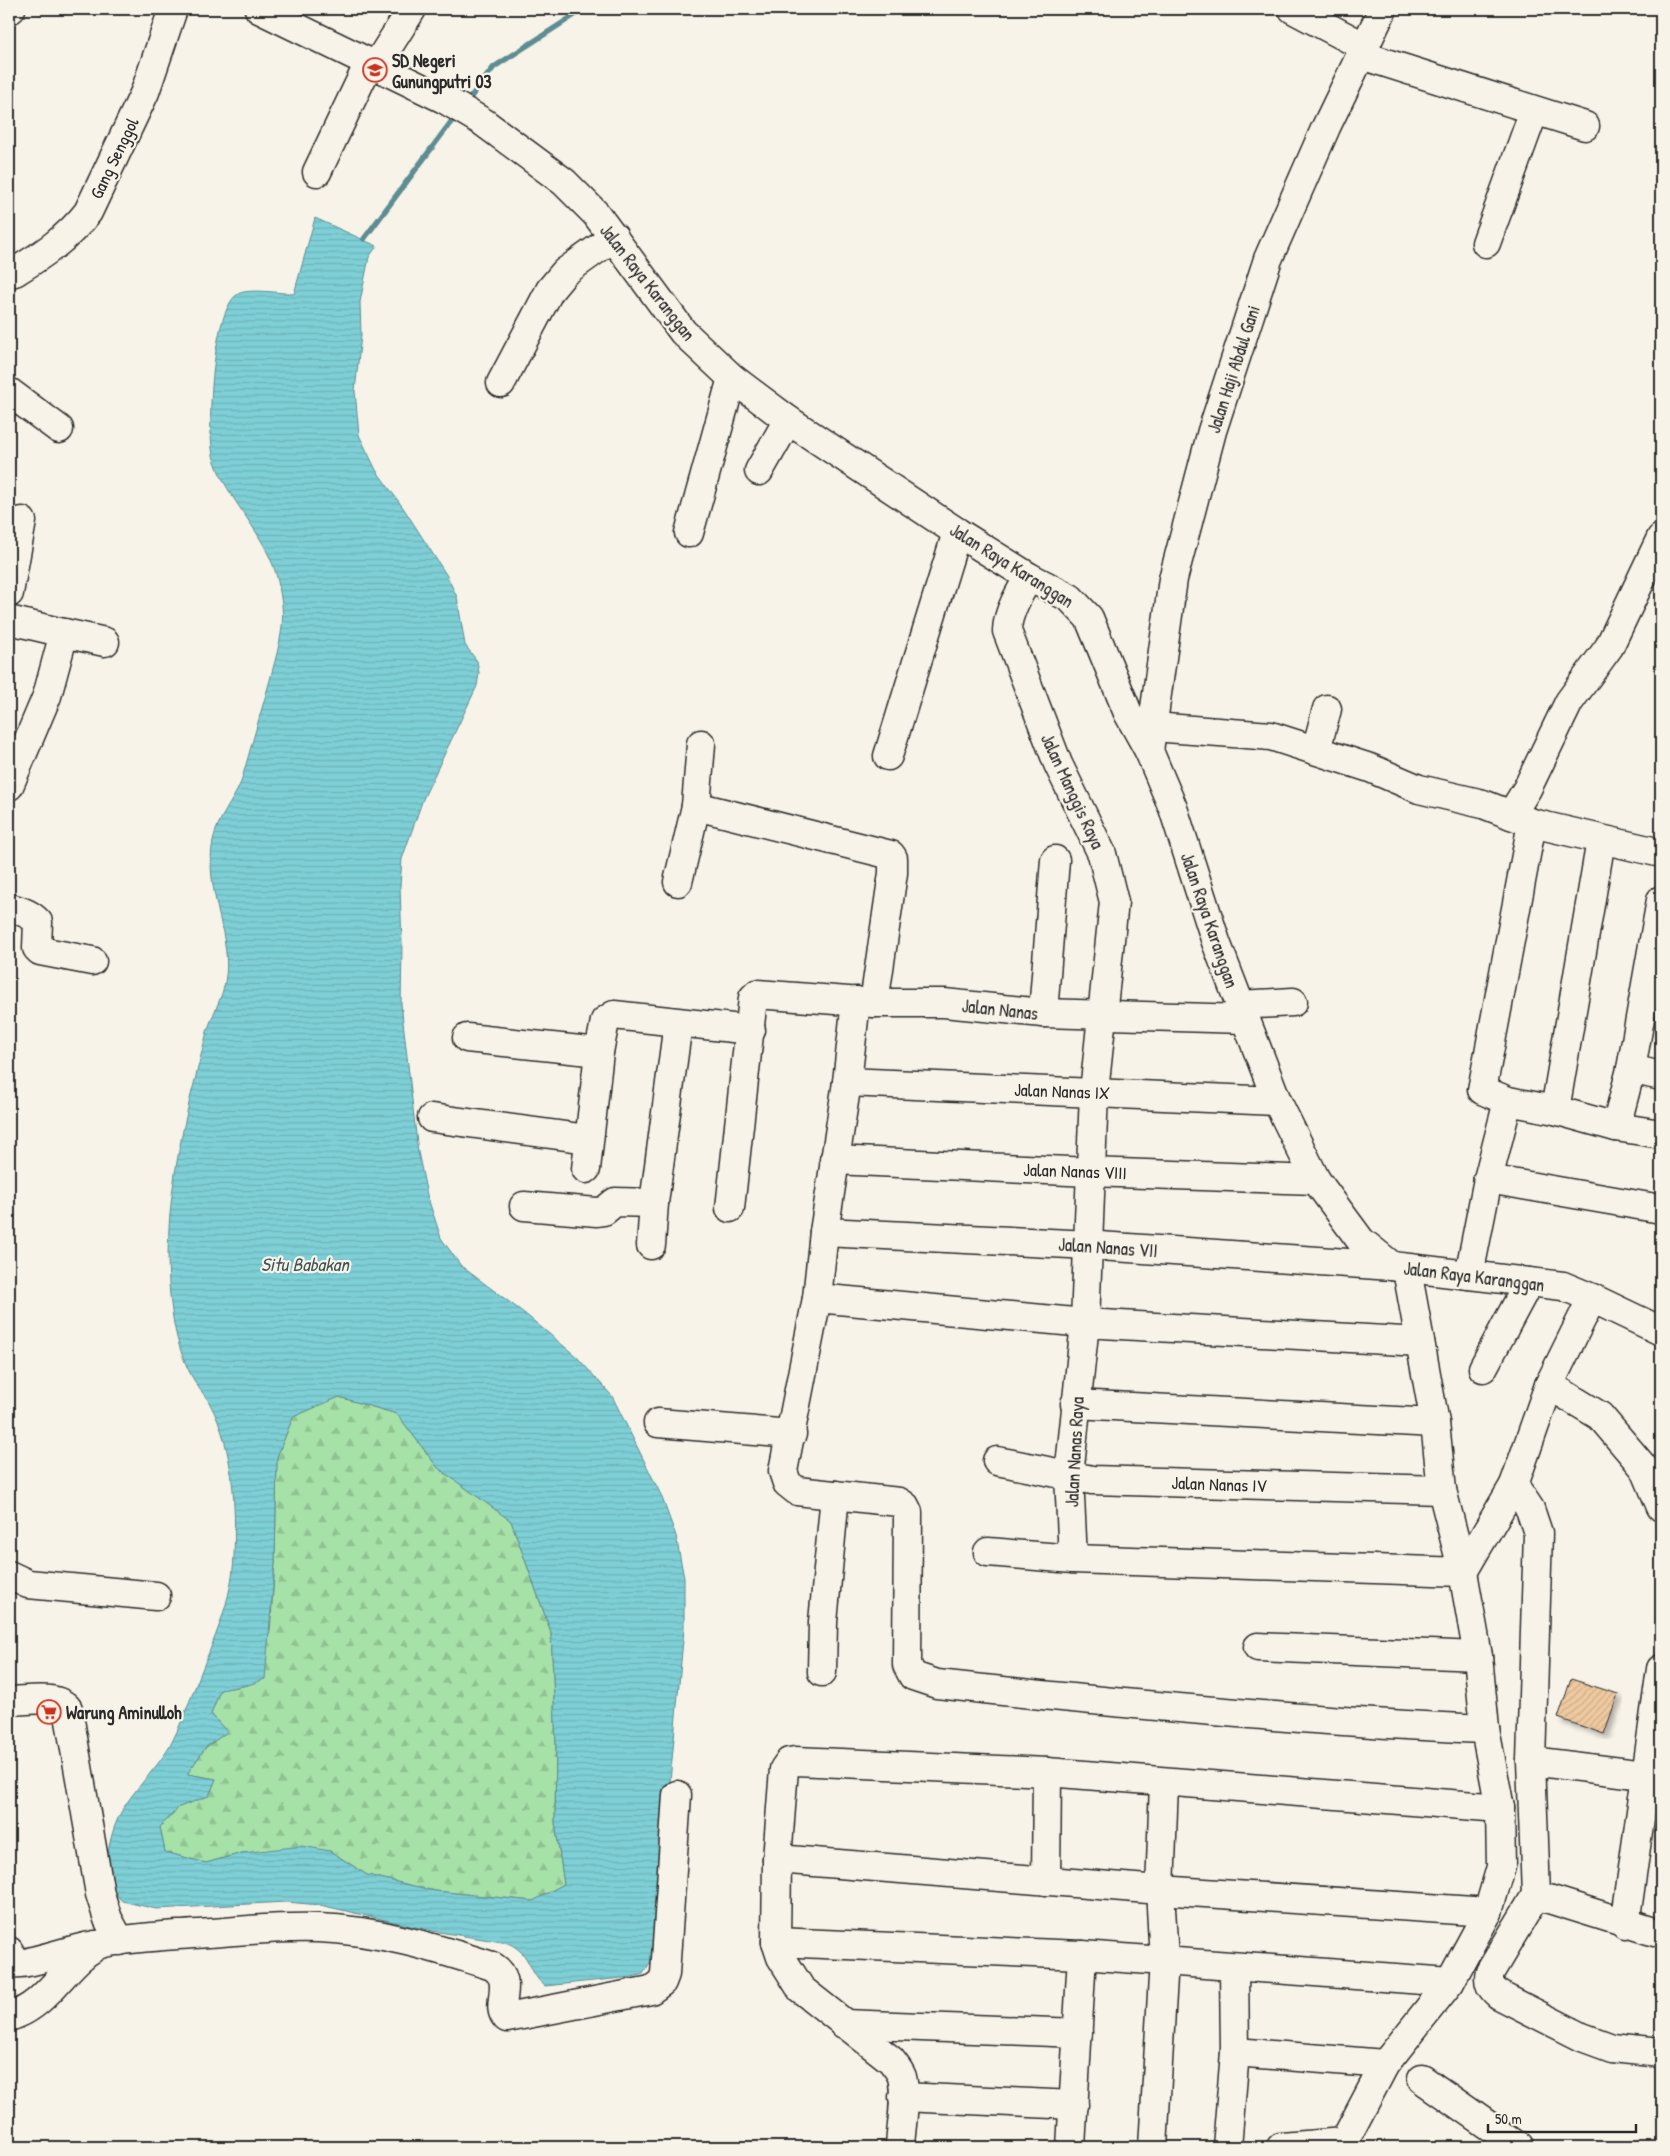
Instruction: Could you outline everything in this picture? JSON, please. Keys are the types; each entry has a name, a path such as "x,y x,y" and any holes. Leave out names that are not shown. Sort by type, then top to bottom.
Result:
{"street":[{"name":"Gang Senggol","path":"9,273 14,272 57,244 78,225 88,212 145,92 173,9"},
{"name":"Jalan Raya Karanggan","path":"259,9 444,99 483,122 564,182 596,214 683,332 732,378 788,420 957,532 1029,577 1070,598 1089,618 1128,713 1151,739 1216,942 1277,1101 1316,1180 1361,1241 1400,1268 1563,1286 1661,1331"},
{"path":"317,172 372,65 412,9"},
{"path":"1293,9 1363,51 1534,111 1585,126"},
{"name":"Jalan Haji Abdul Gani","path":"1151,739 1173,579 1212,431 1268,259 1326,127 1383,9"},
{"path":"1486,243 1534,111"},
{"path":"501,383 550,290 565,272 614,237"},
{"path":"689,533 732,378"},
{"path":"9,392 59,429"},
{"path":"759,471 788,420"},
{"path":"9,593 22,521"},
{"path":"888,756 957,532"},
{"path":"1661,538 1608,647 1568,702 1527,789 1482,1090 1508,1100 1555,1110 1616,1127 1661,1134"},
{"name":"Jalan Manggis Raya","path":"1029,577 1007,624 1007,631 1058,764 1102,854 1114,902 1112,936 1101,1015"},
{"path":"9,620 105,642"},
{"path":"9,786 47,696 64,633"},
{"path":"1316,750 1327,709"},
{"path":"1151,739 1271,736 1370,768 1419,789 1483,804 1522,819 1601,840 1661,853"},
{"path":"678,882 696,806 701,744"},
{"path":"696,806 890,855 893,858 893,873 847,1082 834,1160 817,1298 792,1434 783,1471 787,1483 797,1491 899,1502 905,1506 908,1512 907,1665 913,1676 937,1684 1138,1706 1372,1724 1485,1729"},
{"path":"1555,1110 1601,840"},
{"path":"1043,1013 1055,860"},
{"path":"1616,1127 1631,1069 1661,900"},
{"path":"9,908 20,910 33,916 38,922 37,948 40,951 92,961"},
{"name":"Jalan Nanas","path":"751,1030 753,998 757,994 865,1002 944,1003 1043,1013 1101,1015 1242,1012 1293,1002"},
{"path":"586,1169 599,1052 605,1020 608,1016 614,1015 678,1024 751,1030 730,1208"},
{"name":"Jalan Nanas Raya","path":"1073,1559 1069,1476 1075,1404 1085,1323 1094,1092 1101,1015"},
{"path":"651,1245 654,1203 678,1024"},
{"path":"466,1038 599,1052"},
{"path":"1631,1069 1661,1076"},
{"name":"Jalan Nanas IX","path":"847,1082 1277,1101"},
{"path":"1469,1275 1488,1179 1508,1100"},
{"path":"432,1118 588,1139"},
{"name":"Jalan Nanas VIII","path":"834,1160 1316,1180"},
{"path":"1488,1179 1661,1209"},
{"path":"524,1206 597,1212 604,1211 616,1202 654,1203"},
{"name":"Jalan Nanas VII","path":"824,1232 1087,1246 1400,1268"},
{"path":"1281,2147 1348,2145 1386,2064 1450,1982 1488,1912 1501,1867 1500,1808 1485,1729 1478,1656 1463,1572 1442,1490 1434,1423 1420,1342 1400,1268"},
{"path":"1483,1368 1529,1282"},
{"path":"817,1298 1085,1323 1420,1342"},
{"path":"1463,1572 1514,1485 1549,1385 1592,1298"},
{"path":"1549,1385 1600,1416 1645,1469 1661,1507"},
{"path":"1075,1404 1434,1423"},
{"path":"658,1423 792,1434"},
{"name":"Jalan Nanas IV","path":"997,1461 1069,1476 1111,1480 1442,1490"},
{"path":"1514,1485 1530,1509 1538,1533 1532,1761 1536,1895 1490,1972 1489,1983 1499,1995 1582,2037 1612,2048 1661,2053"},
{"path":"822,1672 823,1622 835,1494"},
{"path":"988,1552 1073,1559 1463,1572"},
{"path":"9,1575 28,1584 156,1596"},
{"path":"1258,1647 1478,1656"},
{"path":"1625,1925 1654,1776 1661,1669"},
{"path":"9,1701 55,1700 63,1702 68,1709 100,1894 108,1919 108,1943"},
{"path":"1532,1761 1654,1776"},
{"path":"900,2147 903,2097 902,2076 891,2060 801,1989 781,1957 776,1942 777,1859 784,1768 789,1762 1047,1772 1164,1783 1500,1808"},
{"path":"1046,1881 1047,1772"},
{"path":"1153,2147 1164,1960 1160,1890 1164,1783"},
{"path":"9,1951 15,1963 25,1964 61,1952 108,1943 162,1936 317,1928 402,1940 492,1966 501,1971 504,1982 503,2012 506,2018 651,1990 662,1982 665,1974 677,1795"},
{"path":"777,1859 1160,1890 1488,1912"},
{"path":"1536,1895 1625,1925 1661,1934"},
{"path":"776,1942 1082,1955 1164,1960 1234,1968 1450,1982"},
{"path":"9,2017 22,2013 42,1998 68,1971 108,1943"},
{"path":"1071,2147 1082,1955"},
{"path":"1227,2147 1235,2052 1234,1968"},
{"path":"844,2024 1078,2033"},
{"path":"1235,2052 1386,2064"},
{"path":"1422,2079 1519,2147"},
{"path":"903,2097 1074,2105"}],"green space":[{"path":"339,1397 397,1414 438,1468 511,1521 551,1632 556,1744 555,1822 564,1884 533,1901 435,1891 367,1875 330,1851 242,1853 206,1863 165,1852 160,1827 179,1807 209,1795 216,1779 187,1774 206,1747 227,1732 211,1714 220,1690 248,1685 270,1632 275,1563 277,1457 293,1417"}],"water":[{"name":"Situ Babakan","path":"315,218 377,246 369,257 360,302 361,335 355,391 359,435 376,470 404,509 447,576 457,597 465,645 477,661 479,673 477,686 423,799 402,859 400,886 401,1004 418,1152 427,1195 441,1238 461,1266 524,1313 577,1357 612,1396 661,1495 676,1536 684,1578 684,1629 654,1956 643,1974 632,1977 545,1986 539,1981 522,1953 508,1943 433,1931 320,1905 286,1902 156,1909 122,1901 111,1884 108,1853 116,1823 127,1803 164,1756 174,1738 221,1620 233,1573 234,1498 229,1459 218,1421 209,1401 189,1371 178,1340 170,1295 168,1237 174,1180 191,1095 207,1032 222,995 227,965 226,948 212,877 213,841 218,825 241,782 275,662 283,614 276,575 264,545 226,485 214,459 211,424 213,372 222,322 229,304 238,294 257,291 294,294","holes":["339,1397 397,1414 438,1468 511,1521 551,1632 556,1744 555,1822 564,1884 533,1901 435,1891 367,1875 330,1851 302,1846 242,1853 206,1863 165,1852 160,1827 179,1807 209,1796 216,1779 187,1774 206,1747 227,1732 211,1714 220,1690 248,1685 265,1679 275,1563 277,1457 293,1417"]}],"building":[{"path":"1571,1679 1618,1694 1604,1734 1558,1718"}],"waterway":[{"path":"466,103 494,67 584,9"},
{"path":"364,239 457,114"}],"place":[{"name":"SD Negeri Gunungputri 03","path":"375,70"},
{"name":"Warung Aminulloh","path":"49,1712"}]}
